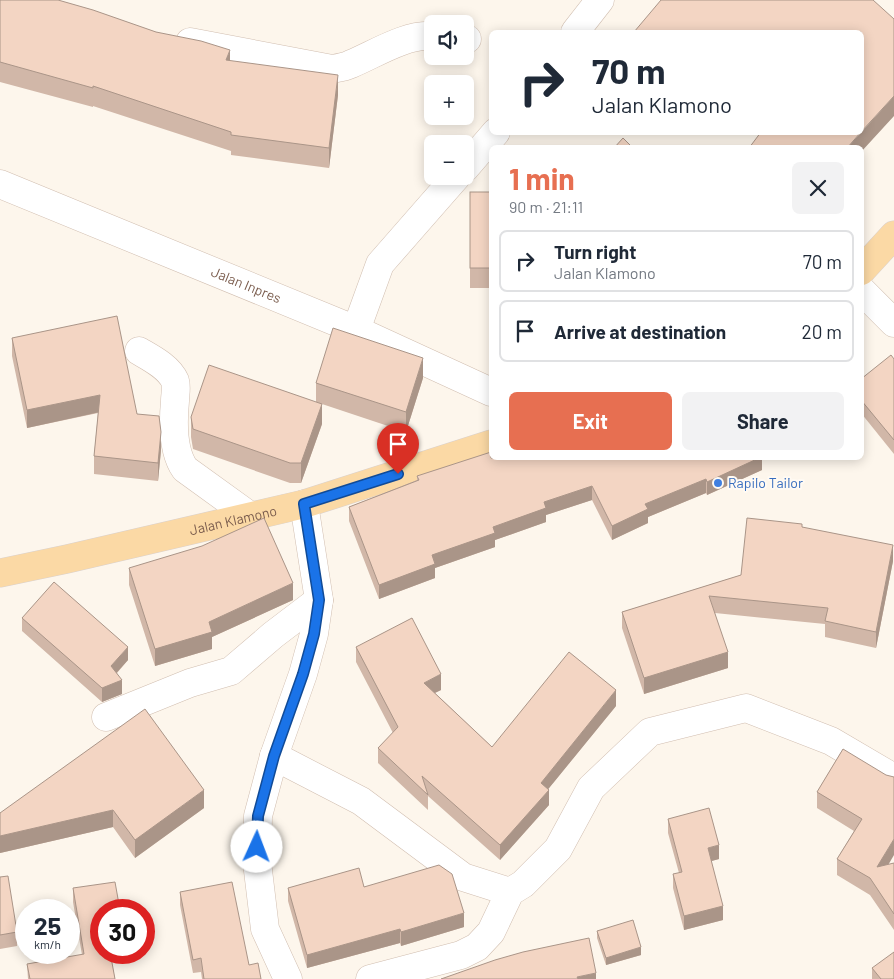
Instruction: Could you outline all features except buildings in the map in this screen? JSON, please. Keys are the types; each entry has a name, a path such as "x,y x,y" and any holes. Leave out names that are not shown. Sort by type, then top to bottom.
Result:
{"main road":[{"path":"864,268 894,235"},
{"name":"Jalan Klamono","path":"0,572 67,559 304,504 489,445"}],"street":[{"path":"576,30 600,0"},
{"path":"170,38 332,70 350,65 398,43 424,36"},
{"path":"474,158 493,135"},
{"name":"Jalan Inpres","path":"0,184 356,330 489,391"},
{"path":"356,330 380,264 449,185"},
{"path":"864,293 894,323"},
{"path":"139,351 168,371 175,381 176,447 179,461 185,470 250,516"},
{"path":"288,979 265,929 256,862 258,816 274,756 303,674 314,634 319,600 304,504"},
{"path":"106,717 190,683 231,670 319,600"},
{"path":"370,979 462,955 477,947 492,932 510,892 523,884 558,849 591,788 650,732 746,708 830,741 894,778"},
{"path":"274,756 361,801 463,877 510,892"}],"place":[{"name":"Rapilo Tailor","path":"718,483"}],"route":[{"path":"257,847 258,816 274,756 303,674 314,634 319,600 304,504 398,474"}]}
